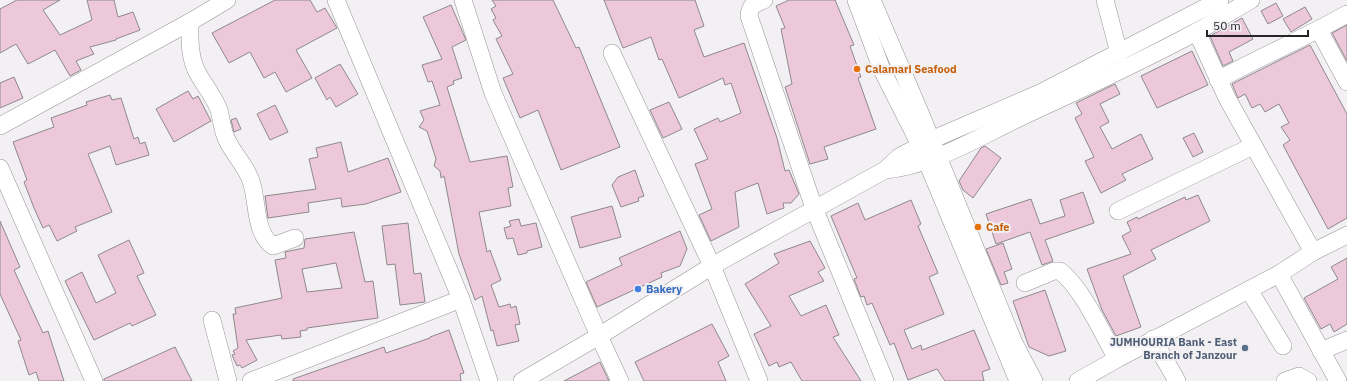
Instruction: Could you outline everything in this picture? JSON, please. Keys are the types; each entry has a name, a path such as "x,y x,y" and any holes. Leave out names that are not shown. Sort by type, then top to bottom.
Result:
{"street":[{"path":"0,126 190,22 227,0"},
{"path":"336,0 461,299 489,381"},
{"path":"464,0 493,93 620,381"},
{"path":"764,0 754,4 750,8 749,16 814,208 885,381"},
{"path":"856,0 882,70 929,151 1014,343 1034,381"},
{"path":"872,0 1018,381"},
{"path":"1105,0 1119,53"},
{"path":"929,151 1119,53 1190,7 1220,0"},
{"path":"522,381 599,336 712,266 814,208 885,170 899,156 929,151 1127,67 1197,32 1251,0"},
{"path":"1218,80 1260,57 1319,30 1347,14"},
{"path":"190,22 190,50 192,59 197,71 219,109 224,134 228,143 243,163 252,181 263,233 267,241 273,246 295,238"},
{"path":"1319,30 1347,82"},
{"path":"1197,32 1218,80 1253,146 1314,252"},
{"path":"612,53 712,266 758,381"},
{"path":"1118,211 1253,146"},
{"path":"0,168 94,381"},
{"path":"1078,381 1112,368 1153,339 1279,274 1314,252 1347,235"},
{"path":"1025,283 1054,271 1060,271 1066,275 1081,294 1112,368"},
{"path":"1279,274 1338,381"},
{"path":"1249,290 1283,346"},
{"path":"251,381 461,299"},
{"path":"212,320 228,381"},
{"path":"1153,339 1177,381"},
{"path":"1321,351 1347,340"},
{"path":"1286,381 1299,376 1308,381"}],"building":[{"path":"17,0 60,0 43,10 60,35 92,20 87,0 114,0 118,17 133,12 140,30 116,40 90,47 94,54 76,61 81,70 70,76 55,50 28,64 16,44 0,53 0,9"},
{"path":"275,0 310,0 317,12 325,8 337,28 296,50 312,78 286,92 275,72 264,78 250,52 229,63 212,33"},
{"path":"492,0 553,0 576,48 579,47 620,147 561,170 538,110 520,118 503,78 513,74 496,39 502,36 493,20 496,18 491,9 496,6"},
{"path":"604,0 695,0 704,26 694,30 704,57 744,43 777,138 785,171 789,170 799,194 791,203 783,203 784,208 767,214 758,183 735,192 739,227 711,241 699,215 712,209 695,164 708,159 694,129 718,118 720,122 741,113 731,83 725,85 723,78 679,98 662,59 659,60 651,37 623,48"},
{"path":"789,0 835,0 854,45 850,46 861,77 858,78 876,129 824,147 828,159 810,164 785,87 792,84 781,29 785,28 776,6"},
{"path":"1276,3 1283,16 1268,24 1261,11"},
{"path":"451,5 466,40 452,47 462,78 453,81 454,84 447,87 470,162 507,156 513,187 508,188 511,206 479,212 487,252 490,250 501,280 491,285 499,307 510,304 511,308 516,306 520,324 515,325 519,341 497,346 493,330 491,331 482,296 475,300 459,254 444,176 441,178 440,171 434,166 436,159 427,131 419,127 424,120 420,111 440,105 432,81 428,82 422,65 442,59 423,17"},
{"path":"1305,7 1312,19 1291,32 1283,19"},
{"path":"1242,18 1253,39 1229,52 1233,61 1223,66 1210,36"},
{"path":"1347,25 1347,61 1332,33"},
{"path":"1310,45 1347,114 1347,218 1328,229 1283,145 1290,140 1281,127 1289,123 1279,104 1265,112 1260,104 1252,108 1245,94 1238,98 1232,84"},
{"path":"1192,51 1208,85 1157,108 1141,76"},
{"path":"340,64 358,94 336,107 330,97 327,100 315,78"},
{"path":"14,77 23,98 0,108 0,83"},
{"path":"1115,84 1120,94 1100,104 1109,122 1100,127 1112,149 1141,134 1153,159 1122,174 1126,180 1101,193 1085,161 1094,157 1075,118 1082,114 1076,103"},
{"path":"188,91 193,99 198,96 211,121 174,142 156,109"},
{"path":"110,95 112,100 121,98 134,139 138,137 140,144 145,142 149,155 116,165 110,146 88,154 112,212 75,227 77,231 57,241 49,225 43,228 34,208 24,182 27,180 13,142 54,127 51,118 87,105 86,102"},
{"path":"669,102 682,129 663,138 650,110"},
{"path":"275,105 288,132 270,140 257,114"},
{"path":"236,118 241,129 234,132 231,120"},
{"path":"1194,133 1203,152 1193,157 1183,138"},
{"path":"341,142 348,172 388,158 401,192 366,204 342,207 341,198 308,203 309,212 268,218 265,196 316,189 309,159 318,157 316,148"},
{"path":"985,146 1001,158 973,198 963,190 959,181 981,148"},
{"path":"635,170 644,196 638,198 639,201 621,207 612,185 618,177"},
{"path":"1083,192 1094,223 1045,240 1053,261 1042,265 1030,232 996,244 986,214 1031,199 1040,224 1065,216 1060,200"},
{"path":"1198,195 1210,221 1151,250 1156,259 1123,276 1141,327 1116,336 1102,310 1087,269 1131,254 1122,236 1131,231 1127,222 1137,217 1138,219 1185,197 1186,200"},
{"path":"911,200 921,224 918,226 938,273 929,277 944,314 904,330 912,349 921,345 922,350 974,330 990,369 982,372 984,381 945,381 937,369 908,380 894,343 890,345 872,303 867,305 864,296 861,297 860,295 854,279 857,278 831,216 858,203 865,220"},
{"path":"612,206 621,237 580,248 571,217"},
{"path":"519,219 521,226 536,223 542,247 518,255 513,238 507,239 504,228 511,226 509,221"},
{"path":"0,221 20,267 14,270 43,333 48,331 64,381 39,381 36,372 29,375 18,341 21,340 0,294"},
{"path":"408,223 414,274 421,273 425,302 400,305 395,264 387,265 382,226"},
{"path":"680,231 687,249 680,266 661,273 662,277 597,307 586,282 622,265 619,258"},
{"path":"354,232 365,282 373,281 378,318 307,328 307,330 300,331 301,337 282,339 281,335 246,340 257,360 242,368 240,365 237,366 232,355 235,354 233,351 238,348 233,314 236,314 235,308 282,298 275,260 286,258 285,252 304,248 305,239","holes":["336,263 342,288 307,292 302,269"]},
{"path":"129,240 144,273 137,276 156,315 132,326 130,323 94,340 65,281 82,272 96,303 116,293 98,255"},
{"path":"810,241 825,268 818,272 824,281 789,296 801,316 826,305 839,335 833,337 861,381 802,381 791,362 779,367 777,362 769,366 754,334 771,326 745,284 779,263 774,254"},
{"path":"1003,243 1012,269 1004,272 1008,283 1001,285 986,249"},
{"path":"1347,258 1347,324 1334,332 1330,324 1321,329 1304,298 1338,279 1331,267"},
{"path":"1045,290 1066,351 1049,356 1029,347 1013,301"},
{"path":"712,324 729,356 718,362 726,381 644,381 635,362"},
{"path":"449,330 464,373 460,374 461,381 293,381 293,379 384,347 386,353"},
{"path":"175,347 192,381 104,381 104,379"},
{"path":"600,362 609,381 564,381"}],"place":[{"name":"Calamari Seafood","path":"857,69"},
{"name":"Cafe","path":"978,227"},
{"name":"Bakery","path":"638,289"},
{"name":"JUMHOURIA Bank - East Branch of Janzour","path":"1245,348"}]}
